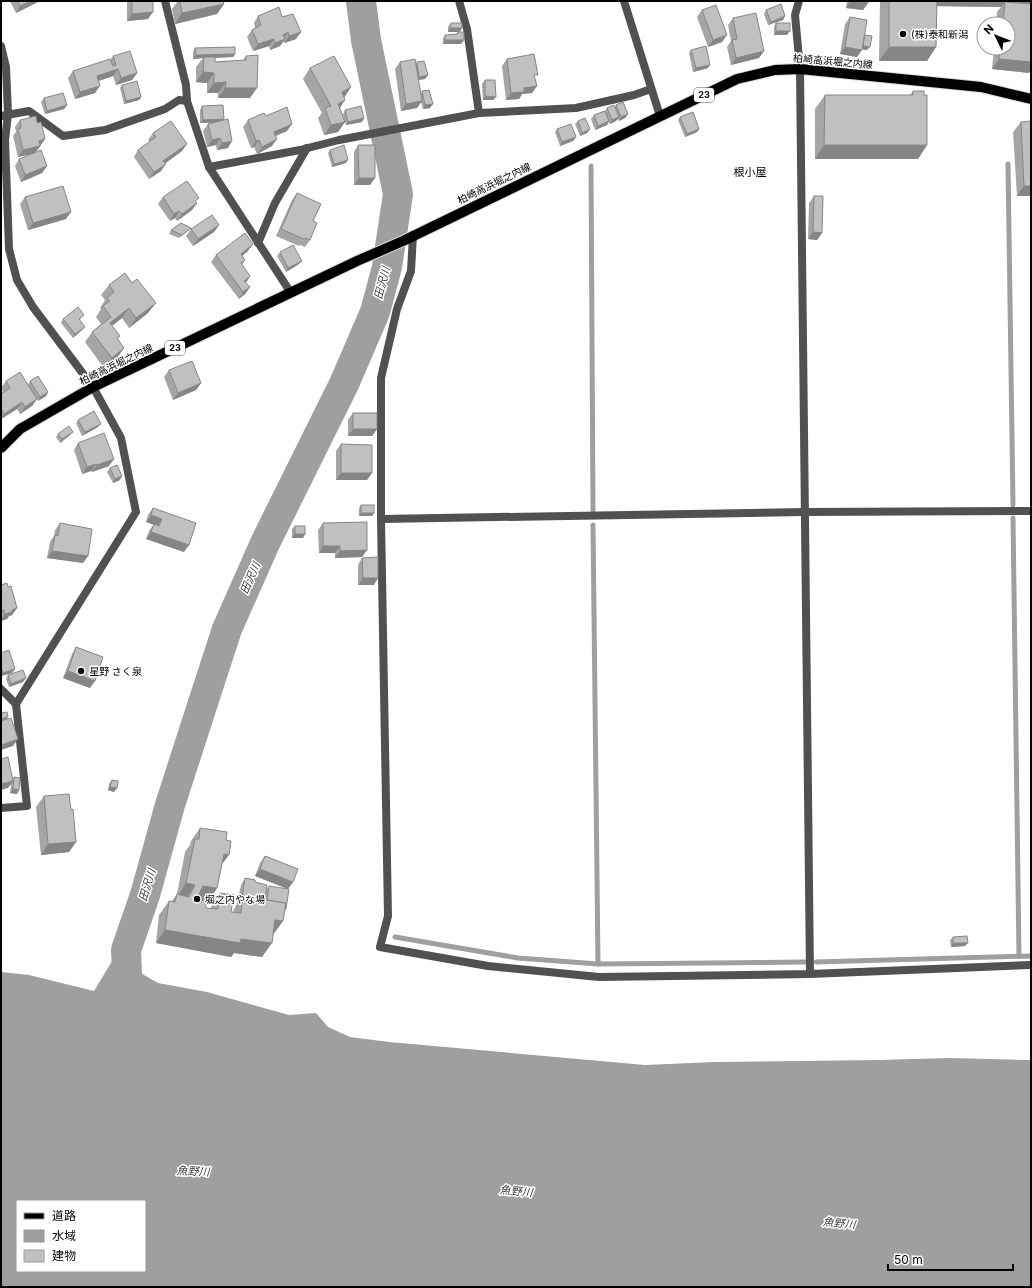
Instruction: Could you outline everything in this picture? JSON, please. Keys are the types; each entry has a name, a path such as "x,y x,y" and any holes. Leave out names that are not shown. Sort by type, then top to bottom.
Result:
{"main road":[{"name":"柏崎高浜堀之内線","path":"1,448 20,429 94,388 357,261 403,241 737,79 775,70 800,69 981,87 1031,99"}],"street":[{"path":"165,1 186,85 187,101 209,167 291,293"},
{"path":"460,1 467,29 479,113"},
{"path":"624,1 650,89 660,116"},
{"path":"799,1 795,15 800,69 810,974"},
{"path":"1,46 6,67 5,140 9,249 17,280 33,307 94,388 121,438 136,512 16,704 27,806 1,808"},
{"path":"209,167 479,113 576,108 634,95 650,89"},
{"path":"5,115 29,111 63,136 105,130 165,109 179,100 187,101"},
{"path":"258,243 275,203 307,148"},
{"path":"413,236 411,271 397,309 382,378 381,519 388,916 380,947 488,966 600,977 810,974 1031,965"},
{"path":"381,519 804,512 1031,511"},
{"path":"1,689 16,704"}],"water":[{"name":"魚野川","path":"117,953 134,957 137,969 158,983 207,992 289,1015 316,1013 328,1027 350,1037 389,1042 645,1065 715,1062 950,1058 1031,1060 1031,1287 1,1287 1,972 29,975 94,991"}],"building":[{"path":"18,1 31,1 20,6"},
{"path":"132,1 153,1 153,12 132,14"},
{"path":"180,1 223,1 224,4 182,13"},
{"path":"853,1 868,1 868,3"},
{"path":"889,1 937,1 936,47 889,47"},
{"path":"1005,2 1031,4 1031,62 999,59 999,56 1016,56 1016,16 1004,16"},
{"path":"781,4 785,16 771,22 766,10"},
{"path":"716,5 727,35 713,40 702,10"},
{"path":"279,7 282,17 293,14 301,32 289,36 288,32 283,35 285,39 275,43 274,39 258,44 252,30 261,25 258,16"},
{"path":"756,13 764,51 736,58 732,40 737,39 733,18"},
{"path":"850,17 867,20 862,50 845,47"},
{"path":"451,23 462,23 462,28 450,28"},
{"path":"776,23 790,23 790,31 776,31"},
{"path":"458,32 464,32 464,40 445,40 445,35 458,34"},
{"path":"865,35 872,36 870,47 863,46"},
{"path":"706,46 710,65 696,68 691,50"},
{"path":"235,47 235,54 196,55 195,48"},
{"path":"130,51 137,73 121,78 118,69 97,76 100,86 80,92 73,71 110,59 113,66 116,65 113,56"},
{"path":"534,54 538,75 534,75 537,86 524,88 524,92 511,93 507,59"},
{"path":"258,55 257,88 225,88 226,82 214,83 214,73 203,72 204,57 215,57 215,62 246,60 246,56"},
{"path":"334,56 351,87 342,92 345,100 338,104 345,122 331,125 325,108 331,106 310,68"},
{"path":"415,59 422,101 406,104 400,62"},
{"path":"424,61 428,75 419,77 417,62"},
{"path":"485,80 495,80 496,97 485,96"},
{"path":"137,81 141,97 126,101 122,85"},
{"path":"429,90 433,104 425,105 422,91"},
{"path":"913,91 924,91 924,95 927,95 927,145 824,145 825,95 913,95"},
{"path":"63,93 67,105 47,111 44,98"},
{"path":"623,102 628,114 621,117 616,105"},
{"path":"223,105 224,119 203,120 202,106"},
{"path":"614,105 619,117 612,120 607,108"},
{"path":"361,106 364,118 348,122 345,110"},
{"path":"287,107 292,124 274,132 277,139 262,147 259,140 256,141 248,120 264,113 266,116"},
{"path":"605,111 609,121 598,126 594,115"},
{"path":"693,112 699,129 687,134 680,117"},
{"path":"36,116 37,123 41,122 45,139 39,141 40,146 23,150 18,129 21,128 20,120"},
{"path":"585,118 590,129 582,133 578,121"},
{"path":"228,119 232,141 222,143 220,138 212,140 208,124"},
{"path":"171,121 187,144 163,161 166,164 154,172 138,150 156,137 153,133"},
{"path":"1031,121 1031,186 1024,186 1021,122"},
{"path":"571,124 576,137 562,142 557,129"},
{"path":"344,145 348,160 334,164 330,150"},
{"path":"358,145 375,145 375,178 359,178"},
{"path":"41,150 47,166 25,175 19,159"},
{"path":"187,181 199,198 195,201 197,203 182,214 179,211 174,214 163,197"},
{"path":"63,186 71,212 33,223 25,197"},
{"path":"297,193 321,204 313,221 317,223 310,240 281,229"},
{"path":"814,196 823,196 822,233 813,232"},
{"path":"212,215 219,225 198,239 191,229"},
{"path":"181,223 191,228 182,235 171,230"},
{"path":"245,233 253,244 241,254 245,260 241,263 250,276 244,281 250,287 243,292 216,255"},
{"path":"293,245 302,261 288,268 280,252"},
{"path":"125,273 132,283 137,279 156,303 136,318 129,308 110,323 120,336 117,338 124,348 112,358 92,332 111,317 103,306 110,301 107,298 114,292 109,285"},
{"path":"78,307 84,315 79,319 85,327 75,334 63,319"},
{"path":"192,361 201,383 178,393 169,370"},
{"path":"20,372 37,399 25,407 22,402 4,414 1,409 1,394 10,388 6,381"},
{"path":"38,376 48,392 40,397 30,381"},
{"path":"94,411 101,424 85,432 78,420"},
{"path":"353,413 377,413 377,429 353,429"},
{"path":"69,426 73,432 62,439 58,434"},
{"path":"104,433 114,459 87,467 78,443"},
{"path":"341,444 372,445 372,473 341,473"},
{"path":"117,465 122,476 115,479 110,468"},
{"path":"361,505 374,505 374,513 361,513"},
{"path":"153,508 196,523 189,545 151,532 154,524 159,526 162,519 151,515"},
{"path":"367,522 367,550 340,551 340,546 323,546 323,523"},
{"path":"60,523 92,529 88,556 52,551 55,535 58,536"},
{"path":"295,526 305,526 305,534 295,534"},
{"path":"378,557 378,578 363,578 362,558"},
{"path":"7,583 8,587 11,586 17,608 12,610 12,612 5,614 4,610 1,611 1,585"},
{"name":"星野 さく泉","path":"76,647 103,657 95,681 68,671"},
{"path":"9,650 15,669 3,673 1,666 1,653"},
{"path":"23,670 26,678 11,684 8,675"},
{"path":"7,712 8,717 1,719 1,713"},
{"path":"11,718 18,739 1,745 1,721"},
{"path":"8,757 13,781 1,784 1,759"},
{"path":"14,777 20,778 19,790 13,789"},
{"path":"112,780 118,781 117,788 110,787"},
{"path":"69,794 71,810 73,809 76,842 48,844 44,796"},
{"name":"堀之内やな場","path":"200,828 227,832 226,840 231,841 229,855 224,854 217,888 203,886 196,900 206,901 206,908 218,909 220,893 234,895 231,912 241,913 243,896 286,903 283,921 275,920 272,943 241,939 240,943 165,930 169,901 175,902 177,894 189,897 195,885 186,883 195,839 199,839"},
{"path":"265,856 298,869 293,882 260,869"},
{"path":"245,878 267,885 265,899 243,896 242,898"},
{"path":"269,886 289,889 286,909 286,903 267,900"},
{"path":"967,936 968,943 953,943 953,937"}],"waterway":[{"name":"田沢川","path":"128,996 126,950 145,895 170,805 227,629 266,541 344,384 375,312 387,267 398,194 366,40 361,1"},
{"path":"1008,164 1013,505"},
{"path":"591,166 593,511"},
{"path":"1013,518 1019,956"},
{"path":"593,525 598,964"},
{"path":"395,937 518,958 598,964 805,962"},
{"path":"816,962 1031,956"}],"place":[{"name":"(株)泰和新潟","path":"903,34"},
{"name":"星野 さく泉","path":"81,671"},
{"name":"堀之内やな場","path":"197,899"}],"district":[{"name":"根小屋","path":"750,172"}]}
